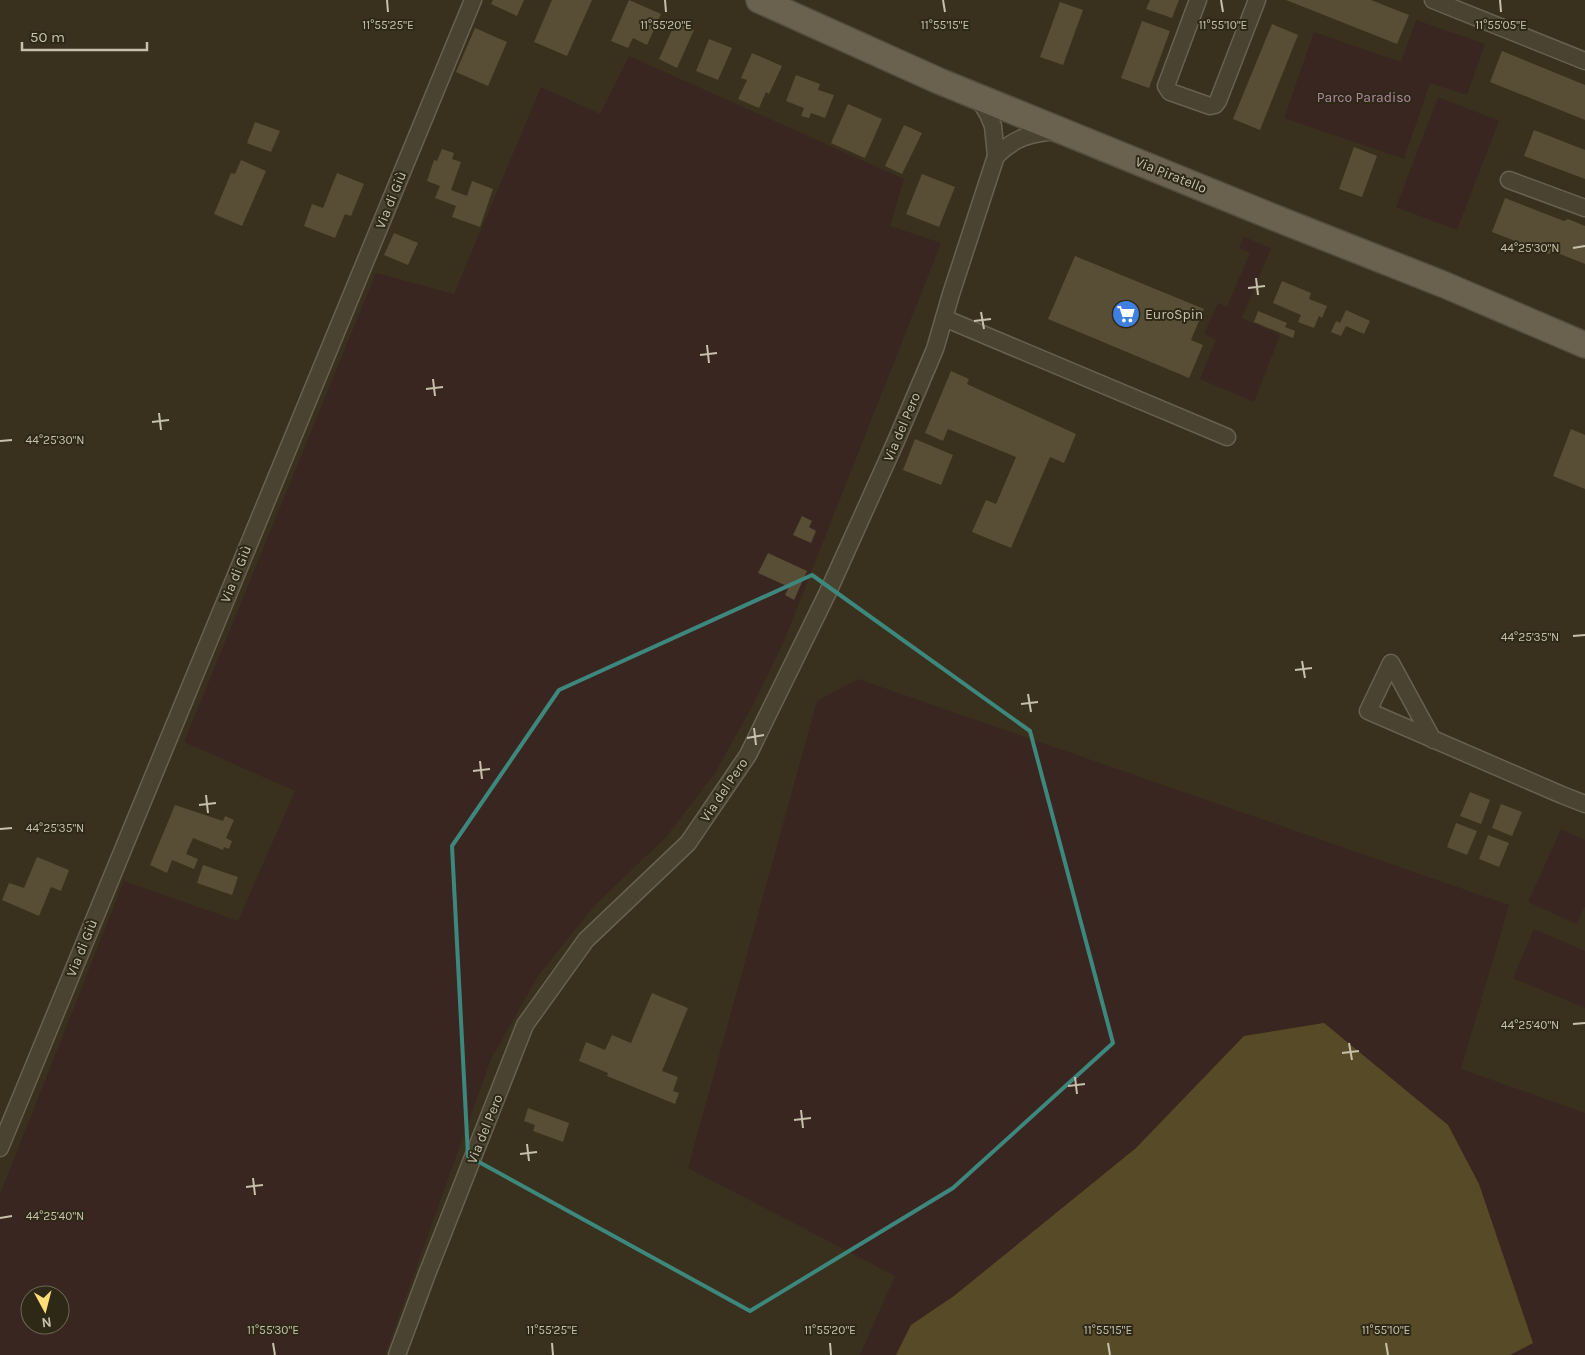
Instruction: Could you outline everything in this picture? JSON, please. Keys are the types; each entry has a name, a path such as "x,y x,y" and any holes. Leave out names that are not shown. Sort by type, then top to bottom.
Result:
{"main road":[{"name":"Via Piratello","path":"759,0 977,96 1444,285 1585,345"}],"street":[{"name":"Via di Giù","path":"0,1148 473,0"},
{"path":"1198,0 1166,86 1170,92 1210,106 1215,105 1218,101 1256,0"},
{"path":"1433,0 1585,61"},
{"name":"Via del Pero","path":"397,1355 427,1274 526,1025 586,940 688,843 748,755 836,574 935,349 996,156 993,126 977,96"},
{"path":"996,156 1007,145 1020,138 1061,130"},
{"path":"1509,180 1585,208"},
{"path":"944,318 1227,436"},
{"path":"1433,740 1391,663 1368,711 1433,740 1585,804"}],"highlighted area":[{"path":"812,575 1030,731 1113,1043 953,1188 750,1311 468,1156 452,846 559,690"}],"green space":[{"name":"Parco Paradiso","path":"1416,20 1485,44 1467,95 1430,83 1404,159 1284,118 1314,32 1401,62"},
{"path":"629,56 904,179 890,226 941,243 784,641 754,703 715,773 666,837 595,905 538,976 491,1059 385,1355 0,1355 0,1194 124,881 238,921 295,791 184,742 376,273 454,294 541,87 600,114"},
{"path":"1438,97 1499,121 1457,230 1396,207"},
{"path":"1244,237 1271,248 1242,318 1280,335 1254,402 1200,379 1216,340 1204,334 1218,303 1227,307 1250,253 1239,248"},
{"path":"858,679 1509,905 1461,1069 1585,1113 1585,1355 1510,1355 1533,1343 1479,1184 1448,1125 1324,1023 1244,1036 1136,1148 954,1296 911,1325 896,1355 860,1355 895,1276 688,1168 817,701"},
{"path":"1561,829 1585,840 1585,906 1577,924 1528,902"},
{"path":"1534,929 1585,951 1585,1008 1513,978"}],"shaded area":[{"path":"1324,1023 1448,1125 1479,1184 1533,1343 1510,1355 896,1355 911,1325 954,1296 1136,1148 1244,1036"}],"building":[{"path":"493,0 524,0 517,16 491,4"},
{"path":"552,0 592,0 567,56 534,42"},
{"path":"629,0 661,14 647,45 633,38 628,48 611,41"},
{"path":"1150,0 1179,0 1172,18 1146,9"},
{"path":"1286,0 1371,0 1409,15 1397,44"},
{"path":"1060,2 1083,10 1063,65 1040,57"},
{"path":"676,21 694,30 677,68 659,59"},
{"path":"1142,21 1170,31 1149,88 1121,78"},
{"path":"1272,24 1298,35 1260,130 1233,119"},
{"path":"475,28 507,42 488,86 456,72"},
{"path":"709,39 732,48 718,80 696,71"},
{"path":"1502,51 1585,85 1585,120 1490,82"},
{"path":"752,53 782,66 769,94 766,92 759,108 738,99 747,80 741,78"},
{"path":"796,75 820,84 818,90 834,95 825,118 811,113 809,118 801,116 804,108 786,101"},
{"path":"848,104 882,119 865,158 831,143"},
{"path":"255,122 280,131 271,152 247,143"},
{"path":"904,125 922,133 902,174 885,166"},
{"path":"1534,130 1585,150 1585,179 1524,156"},
{"path":"1354,147 1377,156 1362,197 1339,189"},
{"path":"442,149 454,153 452,159 461,162 451,190 467,196 472,181 493,189 480,227 452,217 456,206 435,198 440,186 427,181 434,160 437,161"},
{"path":"241,160 266,171 242,226 214,214 231,173 235,174"},
{"path":"337,173 364,184 351,216 345,214 335,238 304,226 312,204 323,208"},
{"path":"922,174 955,187 939,227 906,214"},
{"path":"1505,198 1564,221 1568,219 1585,226 1585,264 1555,252 1548,254 1492,232"},
{"path":"394,233 418,243 408,265 384,255"},
{"name":"EuroSpin","path":"1075,256 1204,309 1191,340 1203,345 1189,378 1048,319"},
{"path":"1282,281 1311,293 1309,299 1327,306 1322,318 1319,316 1314,328 1298,322 1301,315 1273,303"},
{"path":"1346,310 1370,321 1364,334 1346,326 1341,336 1331,332 1336,321 1340,323"},
{"path":"1258,311 1287,323 1285,327 1295,331 1293,338 1254,322"},
{"path":"951,371 969,379 967,384 1076,434 1064,463 1050,457 1011,548 972,532 986,500 996,504 1016,457 948,429 943,441 925,433"},
{"path":"1571,429 1585,435 1585,489 1553,476"},
{"path":"915,439 953,455 941,485 903,470"},
{"path":"802,516 812,521 809,527 816,531 811,543 793,535"},
{"path":"768,553 807,571 794,600 785,595 789,587 758,573"},
{"path":"1470,792 1490,800 1481,824 1460,816"},
{"path":"1501,804 1522,812 1512,836 1492,828"},
{"path":"175,805 223,821 225,816 234,820 226,838 232,841 229,849 224,847 223,850 193,838 186,854 198,859 194,869 172,860 167,873 150,865"},
{"path":"1456,823 1477,831 1467,855 1447,847"},
{"path":"1488,835 1509,843 1499,867 1479,859"},
{"path":"37,857 69,870 61,891 51,887 39,916 2,900 9,883 24,888"},
{"path":"203,865 238,877 232,895 197,883"},
{"path":"652,993 688,1008 662,1071 678,1077 673,1091 679,1093 675,1104 607,1076 608,1073 579,1061 586,1042 605,1050 612,1035 631,1043"},
{"path":"528,1108 569,1123 563,1142 533,1131 535,1125 524,1121"}],"place":[{"name":"EuroSpin","path":"1126,314"}]}
